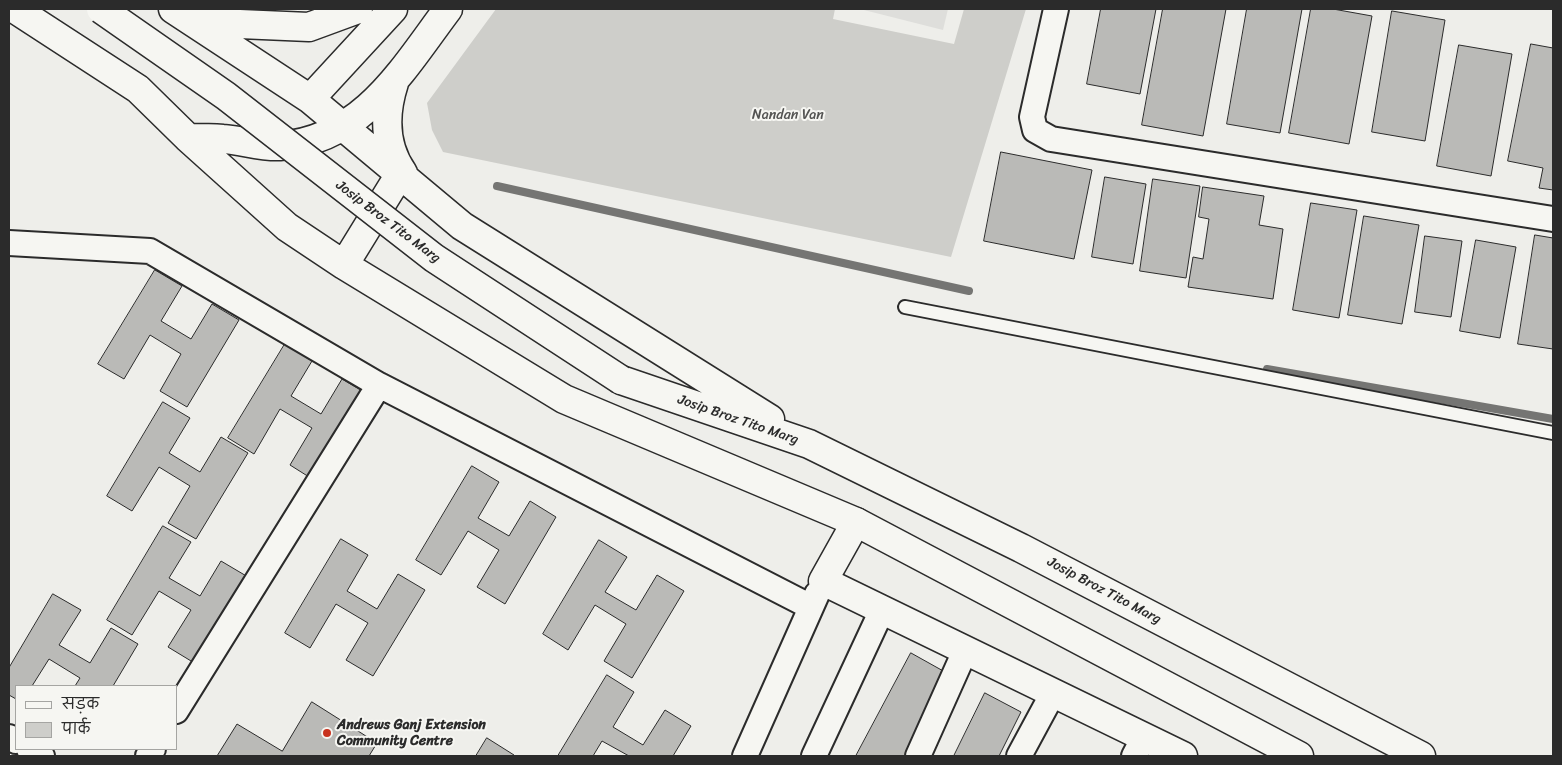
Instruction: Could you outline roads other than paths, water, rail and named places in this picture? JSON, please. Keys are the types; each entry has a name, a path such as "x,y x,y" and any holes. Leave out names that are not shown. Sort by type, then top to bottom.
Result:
{"main road":[{"path":"15,9 138,89 188,138 287,227 344,265 564,398 856,522 1299,756"},
{"name":"Josip Broz Tito Marg","path":"101,9 226,96 434,258 621,380 809,444 1021,548 1421,756"},
{"path":"182,15 309,27 358,9"},
{"path":"310,99 392,9"},
{"path":"188,138 224,139 261,146 280,146 314,139 344,127 362,114 394,81 448,9"},
{"path":"182,15 310,99 462,226 809,444"},
{"path":"394,81 387,111 389,141 404,178"},
{"path":"344,265 404,178"},
{"path":"856,522 823,581 1053,693 1139,747 1183,756"}],"street":[{"path":"1056,9 1032,117 1035,130 1051,139 1553,219"},
{"path":"9,243 150,251 379,384 811,607"},
{"path":"178,708 379,384"},
{"path":"745,756 823,581"},
{"path":"814,756 882,610"},
{"path":"918,756 965,650"},
{"path":"1019,756 1053,693"},
{"path":"31,750 42,756"}],"lane":[{"path":"905,307 1553,433"}],"waterway":[{"path":"497,186 969,291"},
{"path":"1267,369 1553,419"}],"place":[{"name":"Andrews Ganj Extension Community Centre","path":"327,733"}],"park label":[{"name":"Nandan Van","path":"788,115"}]}
